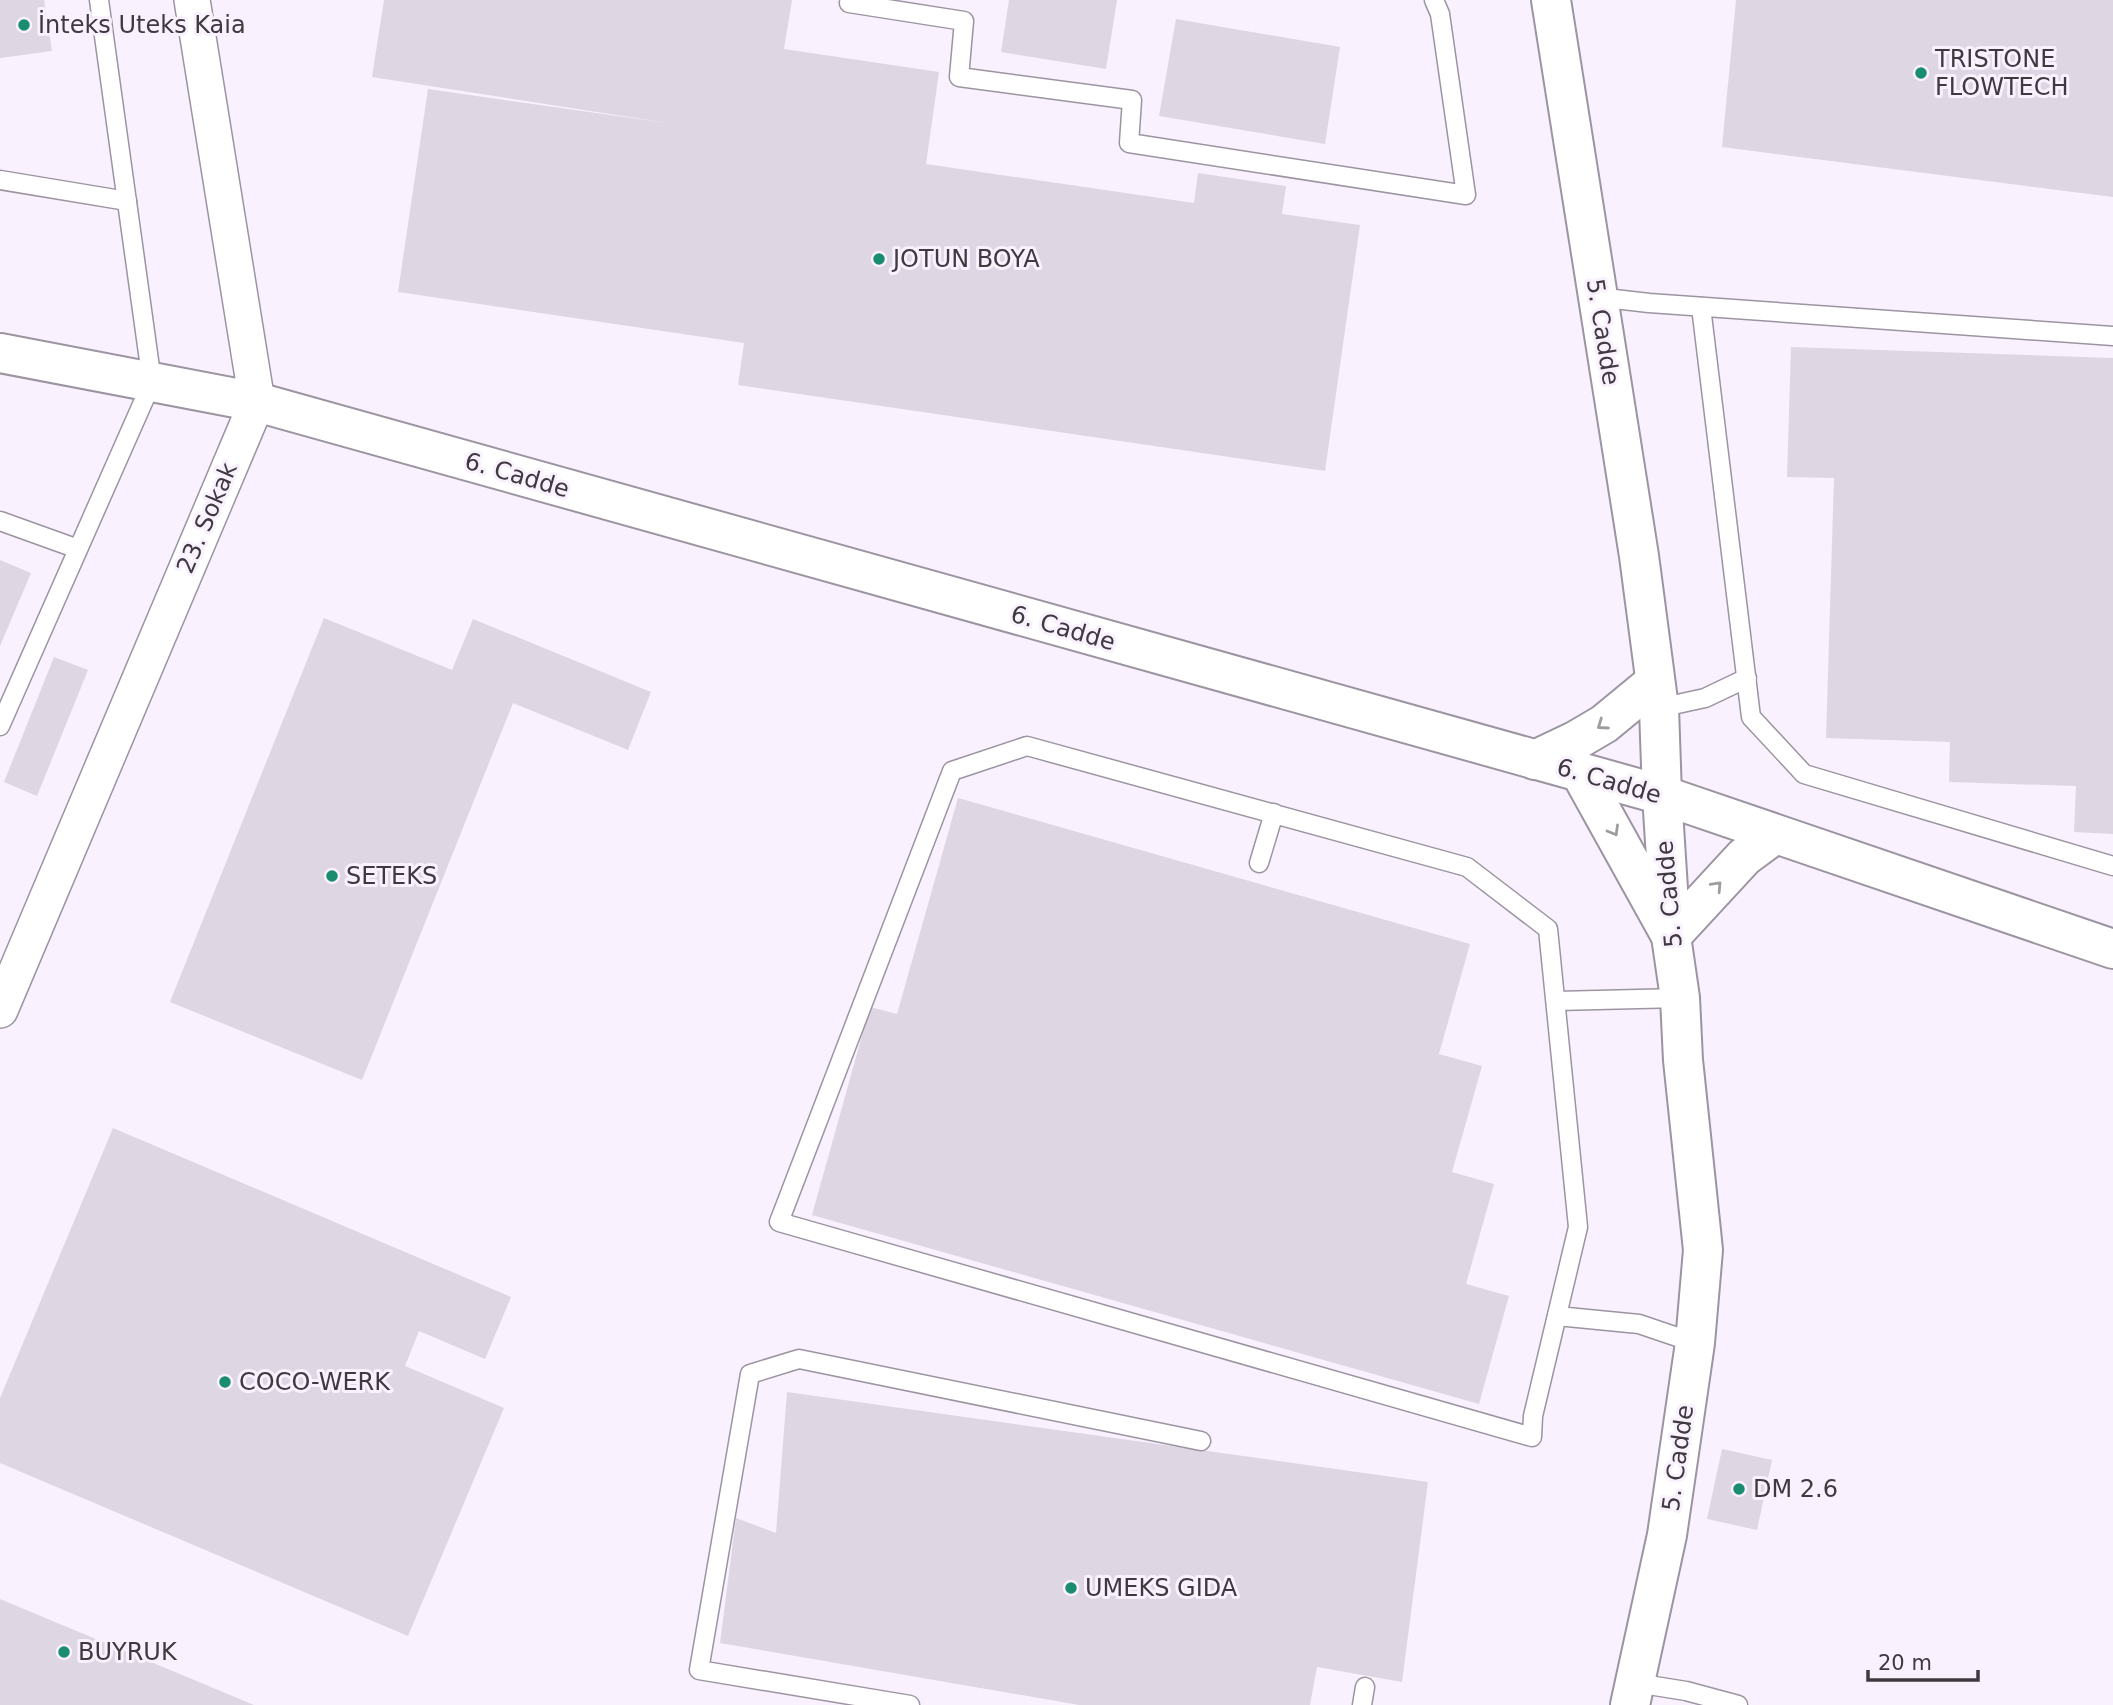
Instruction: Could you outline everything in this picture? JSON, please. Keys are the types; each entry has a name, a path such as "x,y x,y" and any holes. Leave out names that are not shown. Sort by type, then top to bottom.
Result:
{"street":[{"path":"192,0 257,402"},
{"name":"5. Cadde","path":"1551,0 1639,556 1657,695 1671,936 1680,998 1683,1060 1703,1250 1695,1343 1667,1535 1633,1694"},
{"name":"6. Cadde","path":"0,353 257,402 1662,795 2113,949"},
{"name":"23. Sokak","path":"0,1010 257,402"},
{"path":"1535,760 1657,695"},
{"path":"1580,772 1671,936 1745,856 1775,834"}],"lane":[{"path":"0,726 152,382 99,0"},
{"path":"849,2 964,20 959,77 1132,100 1129,143 1466,195 1440,14 1434,0"},
{"path":"0,180 127,201"},
{"path":"1597,297 1701,307 2113,336"},
{"path":"1701,307 1751,717 1804,775 2113,866"},
{"path":"0,521 78,549"},
{"path":"1657,695 1705,698 1747,678"},
{"path":"1027,746 1467,867 1548,929 1556,1001 1578,1227 1533,1416 1532,1437 779,1222 952,771 1027,746"},
{"path":"1259,863 1273,813"},
{"path":"1556,1001 1680,998"},
{"path":"1557,1316 1639,1324 1695,1343"},
{"path":"910,1705 699,1670 750,1374 799,1359 1201,1441"},
{"path":"1633,1694 1685,1691 1738,1705"}],"building":[{"name":"İnteks Uteks Kaia","path":"0,0 44,0 52,51 0,58"},
{"name":"JOTUN BOYA","path":"384,0 792,0 784,49 939,72 926,164 1194,203 1198,173 1286,186 1282,214 1360,225 1325,471 738,385 744,343 398,292 428,89 674,124 372,77"},
{"path":"1009,0 1117,0 1106,69 1001,52"},
{"name":"TRISTONE FLOWTECH","path":"1736,0 2113,0 2113,197 1722,147"},
{"path":"1176,19 1340,47 1325,144 1159,116"},
{"path":"1791,347 2113,358 2113,834 2074,832 2076,786 1949,782 1950,742 1826,738 1834,478 1787,477"},
{"path":"0,560 31,573 0,646"},
{"name":"SETEKS","path":"324,618 452,670 473,619 651,692 628,750 513,703 362,1080 170,1002"},
{"path":"54,657 88,670 37,796 4,782"},
{"path":"958,798 1470,944 1439,1054 1482,1066 1452,1172 1494,1184 1466,1284 1509,1296 1479,1404 812,1215 870,1007 897,1014"},
{"name":"COCO-WERK","path":"113,1128 511,1297 485,1359 419,1331 405,1366 504,1408 408,1636 0,1463 0,1398"},
{"name":"UMEKS GIDA","path":"787,1392 1428,1482 1402,1682 1317,1667 1310,1705 1079,1705 720,1643 736,1518 776,1533"},
{"name":"DM 2.6","path":"1722,1449 1772,1460 1757,1530 1707,1519"},
{"name":"BUYRUK","path":"0,1599 254,1705 0,1705"}],"place":[{"name":"İnteks Uteks Kaia","path":"24,25"},
{"name":"TRISTONE FLOWTECH","path":"1921,73"},
{"name":"JOTUN BOYA","path":"879,259"},
{"name":"SETEKS","path":"332,876"},
{"name":"COCO-WERK","path":"225,1382"},
{"name":"DM 2.6","path":"1739,1489"},
{"name":"UMEKS GIDA","path":"1071,1588"},
{"name":"BUYRUK","path":"64,1652"}]}
